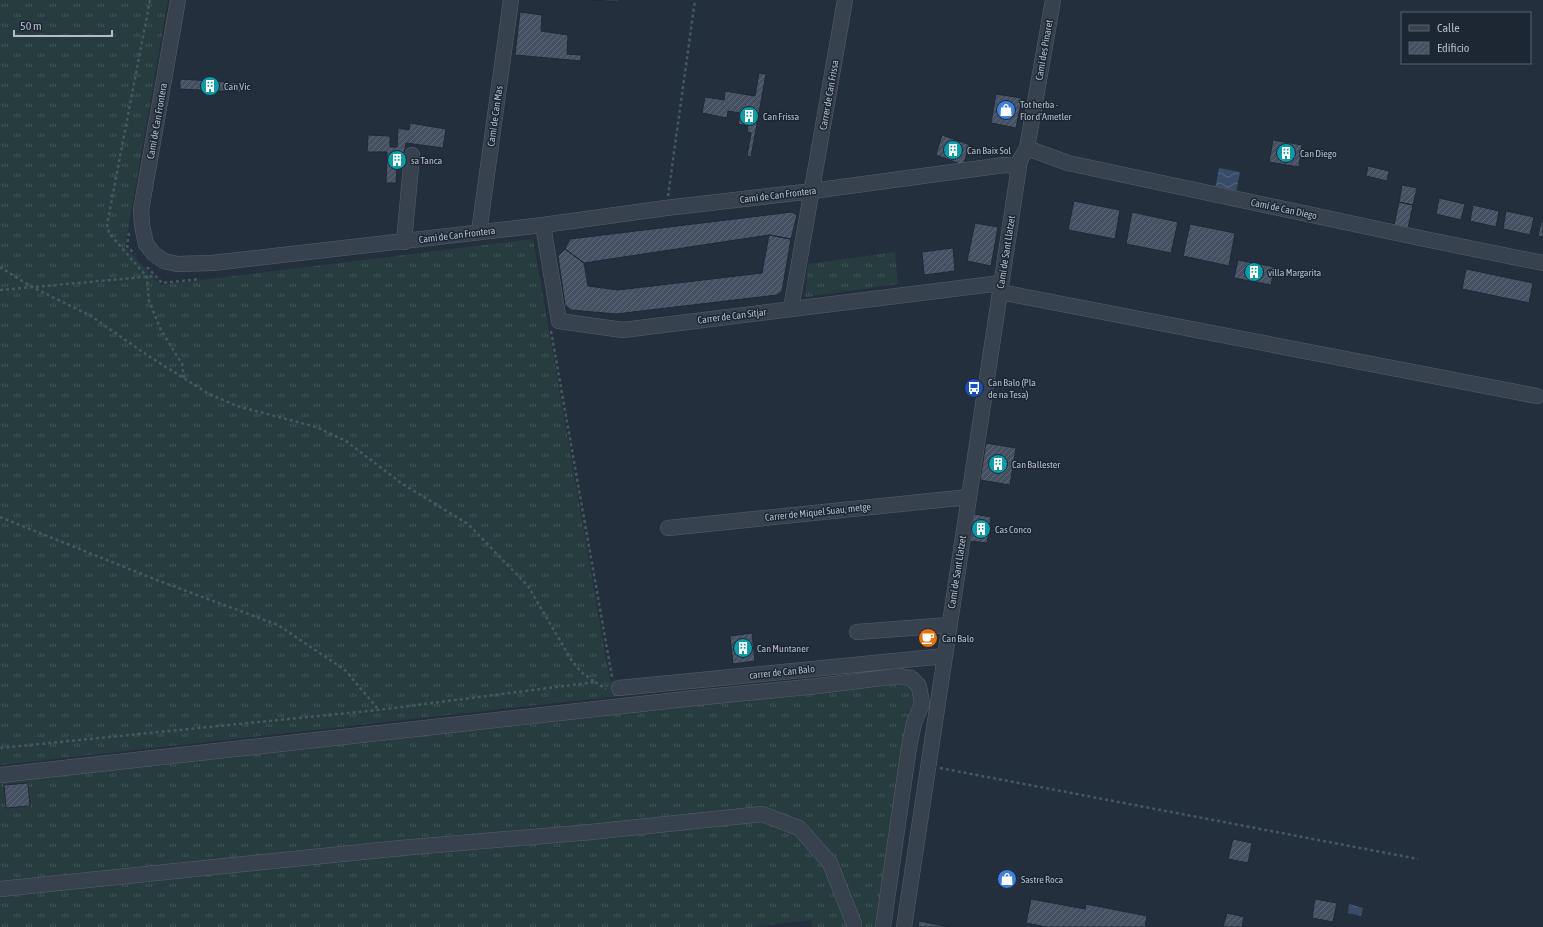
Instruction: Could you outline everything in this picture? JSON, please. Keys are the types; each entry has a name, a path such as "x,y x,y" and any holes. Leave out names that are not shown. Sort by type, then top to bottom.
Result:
{"street":[{"name":"Camí de Can Frontera","path":"178,0 142,210 142,225 146,244 154,254 164,261 177,264 206,264 404,242 666,208 812,191 1004,164 1019,166"},
{"name":"Camí de Can Mas","path":"479,232 511,0"},
{"name":"Carrer de Can Frissa","path":"791,309 845,0"},
{"name":"Camí des Pinaret","path":"1027,148 1053,0"},
{"name":"Camí de Sant Llatzet","path":"904,927 1019,166 1020,160 1027,148"},
{"name":"Camí de Can Diego","path":"1027,148 1068,163 1543,263"},
{"path":"404,242 412,155"},
{"name":"Carrer de Can Sitjar","path":"544,225 559,321 623,330 791,309 1000,288 1537,396"},
{"name":"Carrer de Miquel Suau, metge","path":"668,528 969,497"},
{"path":"857,632 949,624"},
{"name":"carrer de Can Balo","path":"619,688 945,656"},
{"path":"0,775 898,676 911,678 919,686 922,704 914,723 909,747 883,927"},
{"path":"0,889 762,814 799,828 830,862 854,927"}],"path":[{"path":"666,208 695,0"},
{"path":"129,230 127,246 136,256"},
{"path":"146,266 162,283 202,278"},
{"path":"0,267 30,286 91,316 147,355 209,394 237,406 316,427 346,441 401,483 468,524 528,586 572,661 581,672 595,682 378,710 0,748"},
{"path":"0,290 30,286 155,276"},
{"path":"551,328 612,679 618,678 619,688"},
{"path":"0,517 154,579 278,625 345,670 378,710"},
{"path":"928,765 1418,860"}],"green space":[{"path":"0,0 168,0 125,247 161,285 533,239 610,681 616,680 618,696 0,765"},
{"path":"895,252 898,284 805,297 808,264"},
{"path":"898,676 919,686 883,927 812,927 811,920 751,927 0,927 0,775"}],"water":[{"path":"1219,168 1240,172 1236,193 1215,189"},
{"path":"1349,904 1363,908 1361,916 1348,913"}],"building":[{"path":"591,0 619,0 619,2"},
{"path":"520,12 542,15 541,31 568,35 567,54 581,55 581,61 515,55"},
{"name":"Can Frissa","path":"759,73 766,74 751,157 747,156 751,133 747,132 748,126 738,124 740,113 728,111 727,118 702,113 705,97 724,100 725,91 755,96"},
{"name":"Can Vic","path":"180,79 241,83 241,92 180,89"},
{"name":"Tot herba - Flor d'Ametler","path":"996,94 1022,98 1016,128 991,123"},
{"name":"sa Tanca","path":"410,123 446,129 443,148 406,143 404,153 408,153 407,167 397,166 396,183 386,183 387,152 367,152 368,135 390,136 390,147 397,147 398,128 409,130"},
{"name":"Can Baix Sol","path":"942,135 970,145 963,165 936,155"},
{"name":"Can Diego","path":"1273,140 1302,145 1299,167 1269,162"},
{"path":"1368,166 1389,171 1387,181 1366,176"},
{"path":"1402,185 1417,188 1413,205 1399,202"},
{"path":"1439,198 1465,204 1461,220 1436,214"},
{"path":"1074,201 1120,210 1115,239 1068,230"},
{"path":"1399,202 1413,205 1408,228 1394,225"},
{"path":"1473,205 1499,211 1496,227 1470,221"},
{"path":"1506,211 1534,217 1530,235 1503,229"},
{"path":"792,212 797,215 791,239 769,235 584,263 565,249 570,239"},
{"path":"1132,212 1178,222 1171,253 1126,244"},
{"path":"1541,222 1543,222 1543,237 1538,236"},
{"path":"975,223 998,227 991,266 967,261"},
{"path":"1190,224 1235,233 1229,266 1183,256"},
{"path":"769,235 791,239 782,291 777,295 616,314 571,310 565,305 558,256 565,249 584,263 588,286 618,290 762,273"},
{"path":"953,248 955,271 924,275 922,252"},
{"name":"villa Margarita","path":"1238,260 1275,267 1271,285 1234,278"},
{"path":"1466,269 1533,283 1529,303 1462,289"},
{"name":"Can Ballester","path":"986,443 1016,448 1010,485 980,480"},
{"name":"Cas Conco","path":"974,514 991,517 987,543 970,541"},
{"name":"Can Balo","path":"937,632 934,643 921,644 919,633"},
{"name":"Can Muntaner","path":"752,633 755,661 733,664 730,636"},
{"path":"28,783 30,806 6,808 4,785"},
{"path":"1233,839 1252,843 1248,863 1228,859"},
{"path":"1031,899 1085,909 1086,904 1147,916 1145,927 1046,927 1026,923"},
{"path":"1315,899 1337,903 1333,922 1312,918"},
{"path":"1227,913 1244,917 1242,927 1223,927"},
{"path":"919,921 950,927 918,927"}],"place":[{"name":"Can Vic","path":"210,86"},
{"name":"Tot herba - Flor d'Ametler","path":"1006,110"},
{"name":"Can Frissa","path":"749,116"},
{"name":"Can Baix Sol","path":"953,150"},
{"name":"Can Diego","path":"1286,153"},
{"name":"sa Tanca","path":"397,160"},
{"name":"villa Margarita","path":"1254,272"},
{"name":"Can Balo (Pla de na Tesa)","path":"974,388"},
{"name":"Can Ballester","path":"998,464"},
{"name":"Cas Conco","path":"981,529"},
{"name":"Can Balo","path":"928,638"},
{"name":"Can Muntaner","path":"743,648"},
{"name":"Sastre Roca","path":"1007,879"}]}
